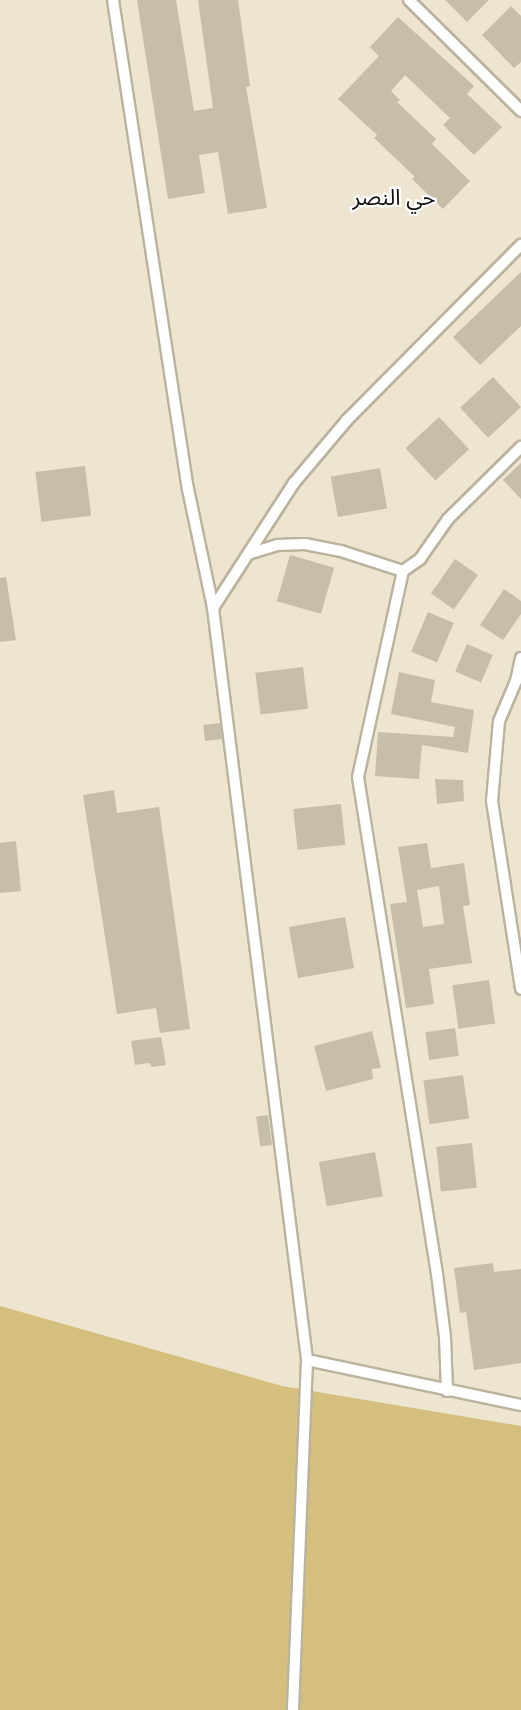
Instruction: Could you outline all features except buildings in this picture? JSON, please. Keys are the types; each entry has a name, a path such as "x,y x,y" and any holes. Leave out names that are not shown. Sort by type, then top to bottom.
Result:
{"street":[{"path":"113,0 188,489 213,608 307,1360 292,1710"},
{"path":"409,0 521,111"},
{"path":"213,608 294,483 347,420 521,245"},
{"path":"447,1391 445,1337 437,1274 358,777 403,571 420,560 448,519 521,447"},
{"path":"248,554 277,545 305,544 341,551 403,571"},
{"path":"521,658 516,681 499,721 492,801 521,989"},
{"path":"307,1360 521,1405"}],"shaded area":[{"path":"0,1306 282,1386 521,1426 521,1710 0,1710"}],"district":[{"name":"حي النصر","path":"394,198"}]}
